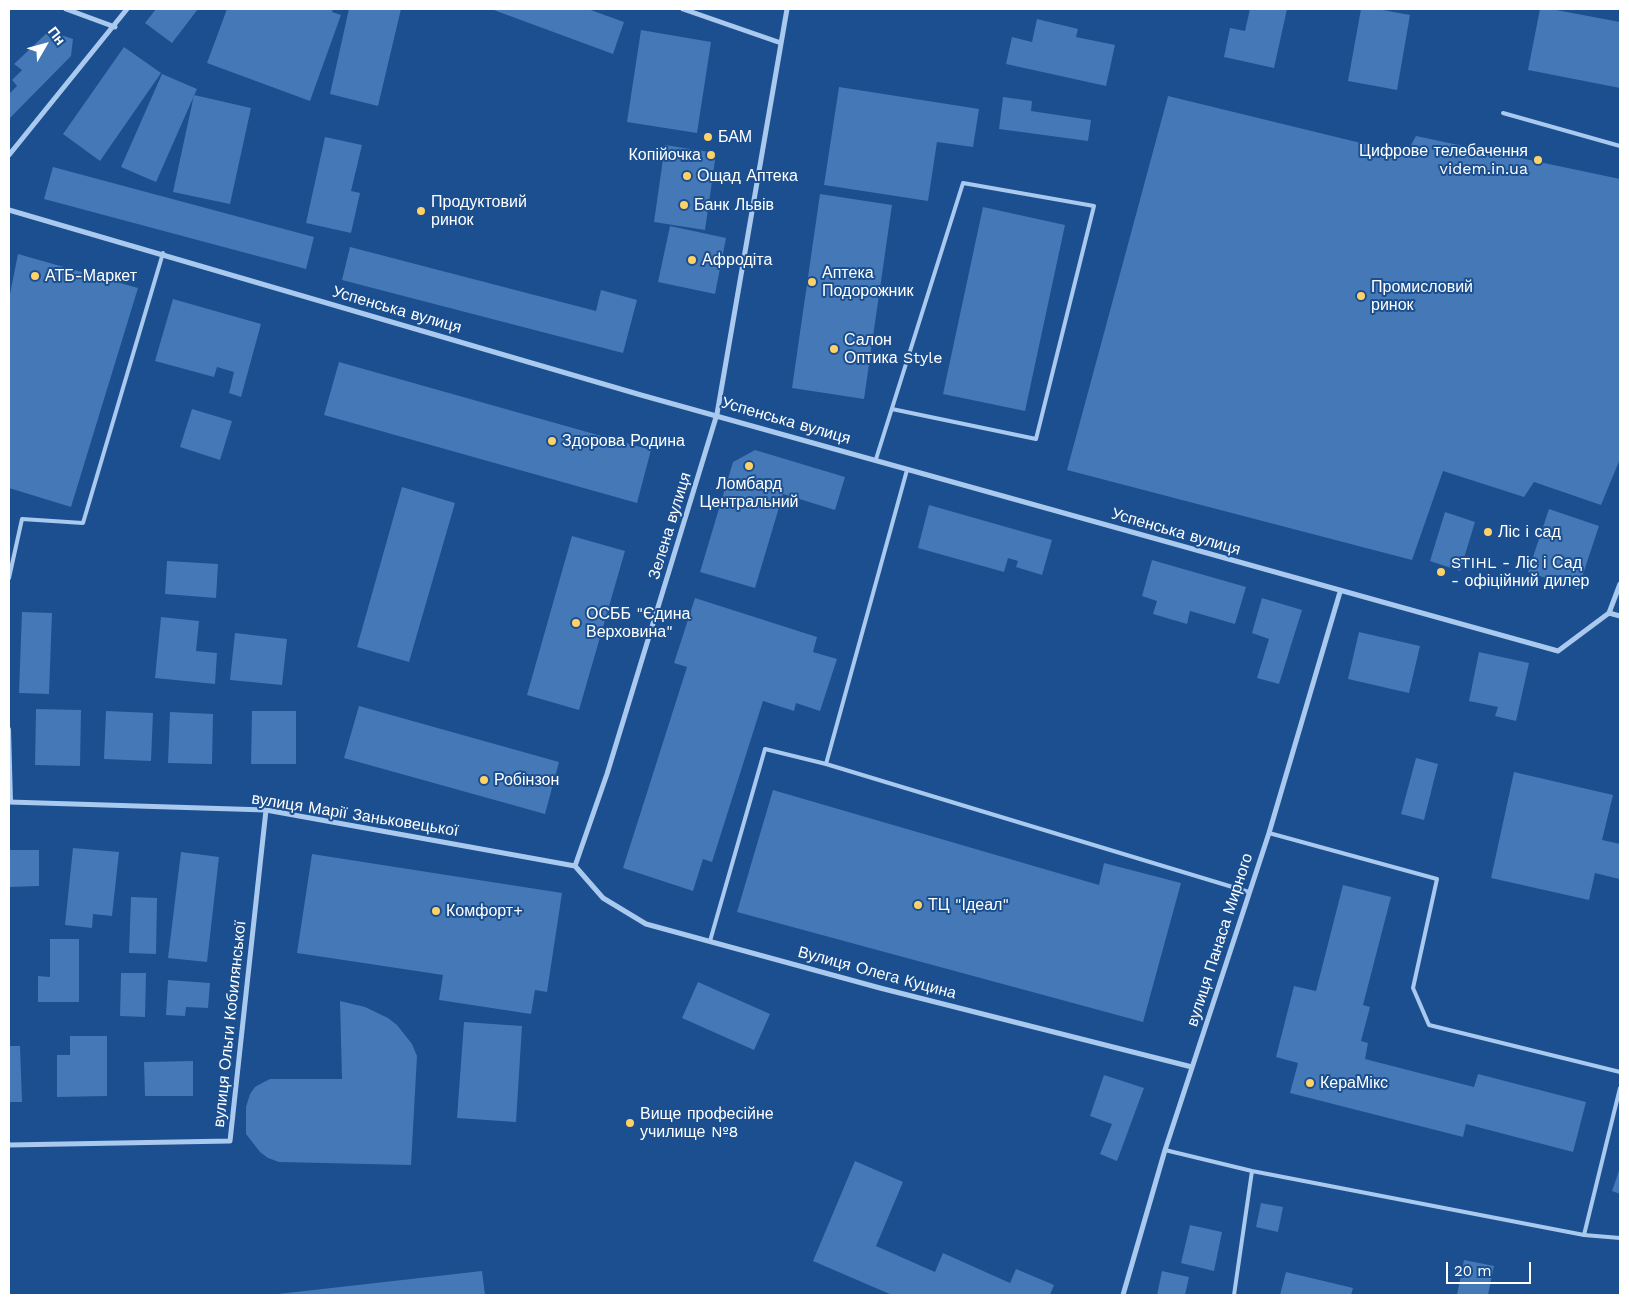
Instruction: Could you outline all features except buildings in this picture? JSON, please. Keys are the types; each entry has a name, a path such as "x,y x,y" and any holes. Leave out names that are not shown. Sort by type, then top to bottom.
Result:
{"street":[{"path":"66,9 115,27"},
{"path":"9,155 115,27 127,9"},
{"path":"683,9 781,43"},
{"name":"Зелена вулиця","path":"575,866 607,774 718,414 787,9"},
{"name":"Успенська вулиця","path":"9,210 641,395 718,414 876,459 907,470 1340,592 1558,651 1609,613"},
{"path":"1620,584 1609,613 1620,616"},
{"name":"вулиця Панаса Мирного","path":"1122,1295 1164,1150 1268,833 1340,592"},
{"name":"вулиця Марії Заньковецької","path":"10,802 266,810 575,866"},
{"name":"вулиця Ольги Кобилянської","path":"9,1144 230,1141 266,810"},
{"name":"Вулиця Олега Куцина","path":"575,866 603,898 646,924 880,988 1192,1067"}],"lane":[{"path":"1504,113 1620,146"},
{"path":"876,459 963,183 1094,206 1036,439 892,409"},
{"path":"9,578 22,519 83,523 163,254"},
{"path":"826,764 907,470"},
{"path":"9,730 10,802"},
{"path":"710,941 765,748 826,764 1249,892"},
{"path":"1268,833 1436,879 1413,988 1429,1025 1620,1072"},
{"path":"1584,1236 1620,1088"},
{"path":"1164,1150 1252,1171 1584,1236 1620,1238"},
{"path":"1234,1295 1252,1171"}],"place":[{"name":"БАМ","path":"708,137"},
{"name":"Копійочка","path":"711,155"},
{"name":"Цифрове телебачення videm.in.ua","path":"1538,160"},
{"name":"Ощад Аптека","path":"687,176"},
{"name":"Банк Львів","path":"684,205"},
{"name":"Продуктовий ринок","path":"421,211"},
{"name":"Афродіта","path":"692,260"},
{"name":"АТБ-Маркет","path":"35,276"},
{"name":"Аптека Подорожник","path":"812,282"},
{"name":"Промисловий ринок","path":"1361,296"},
{"name":"Салон Оптика Style","path":"834,349"},
{"name":"Здорова Родина","path":"552,441"},
{"name":"Ломбард Центральний","path":"749,466"},
{"name":"Ліс і сад","path":"1488,532"},
{"name":"STIHL - Ліс і Сад - офіційний дилер","path":"1441,572"},
{"name":"ОСББ \"Єдина Верховина\"","path":"576,623"},
{"name":"Робінзон","path":"484,780"},
{"name":"ТЦ \"Ідеал\"","path":"918,905"},
{"name":"Комфорт+","path":"436,911"},
{"name":"КераМікс","path":"1310,1083"},
{"name":"Вище професійне училище №8","path":"630,1123"}]}
